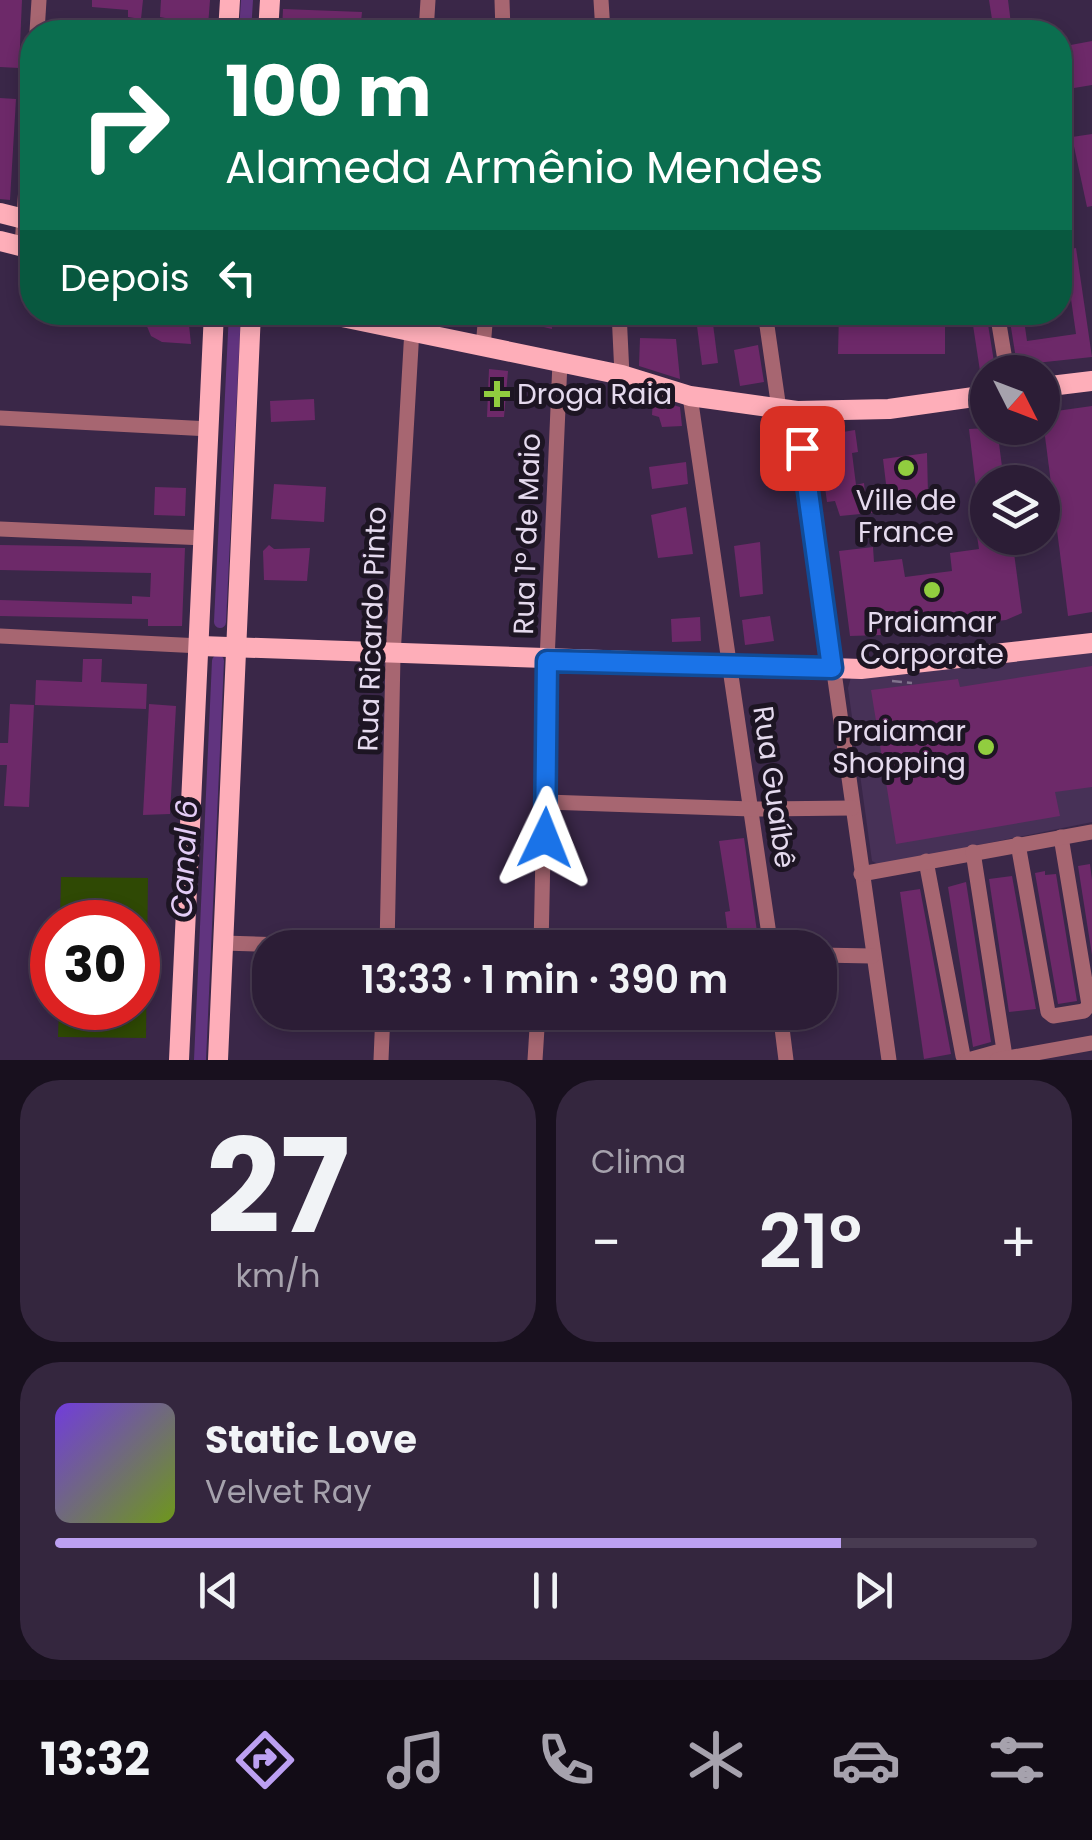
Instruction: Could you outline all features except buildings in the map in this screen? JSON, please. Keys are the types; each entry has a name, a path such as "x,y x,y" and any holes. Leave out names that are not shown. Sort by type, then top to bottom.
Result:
{"main road":[{"path":"214,325 205,538 217,647 223,943 218,1060"},
{"path":"180,1060 250,325"},
{"path":"418,325 483,348 622,375 690,396 788,410 889,409 970,398"},
{"path":"1060,385 1092,381"},
{"path":"217,647 832,668 910,665 1092,643"}],"street":[{"name":"Rua Ricardo Pinto","path":"387,930 393,656 412,325"},
{"path":"483,348 485,325"},
{"path":"620,325 622,375"},
{"path":"768,325 788,410 832,668 888,1060"},
{"path":"999,325 1004,355"},
{"name":"Rua 1º de Maio","path":"542,930 547,661 560,362"},
{"name":"Rua Guaíbê","path":"690,396 769,930"},
{"path":"0,418 210,430"},
{"path":"0,529 205,538"},
{"path":"0,636 217,647"},
{"path":"546,802 752,810 852,808"},
{"path":"862,874 1092,832"},
{"path":"1018,844 1048,1012 1053,1016 1084,1011 1090,1005 1061,837"},
{"path":"926,861 963,1056 968,1060 1004,1050 973,852"},
{"path":"223,943 252,944"},
{"path":"837,956 872,956"},
{"path":"381,1060 382,1030"},
{"path":"535,1060 537,1030"},
{"path":"782,1030 786,1060"},
{"path":"997,1060 1092,1043"}],"path":[{"path":"892,684 912,685"}],"shaded area":[{"name":"Praiamar Shopping","path":"1092,648 1092,822 880,865 872,861 848,688 851,677"}],"green space":[{"path":"61,877 148,878 148,900 60,900"},
{"path":"58,1030 146,1030 146,1038 58,1037"}],"waterway":[{"name":"Canal 6","path":"246,20 247,0"},
{"name":"Canal 6","path":"220,622 234,325"},
{"name":"Canal 6","path":"200,1060 218,661"}],"place":[{"name":"Droga Raia","path":"497,394"},
{"name":"Ville de France","path":"906,468"},
{"name":"Praiamar Corporate","path":"932,590"},
{"name":"Praiamar Shopping","path":"986,747"}],"route":[{"path":"545,838 547,661 832,668 802,448"}]}
